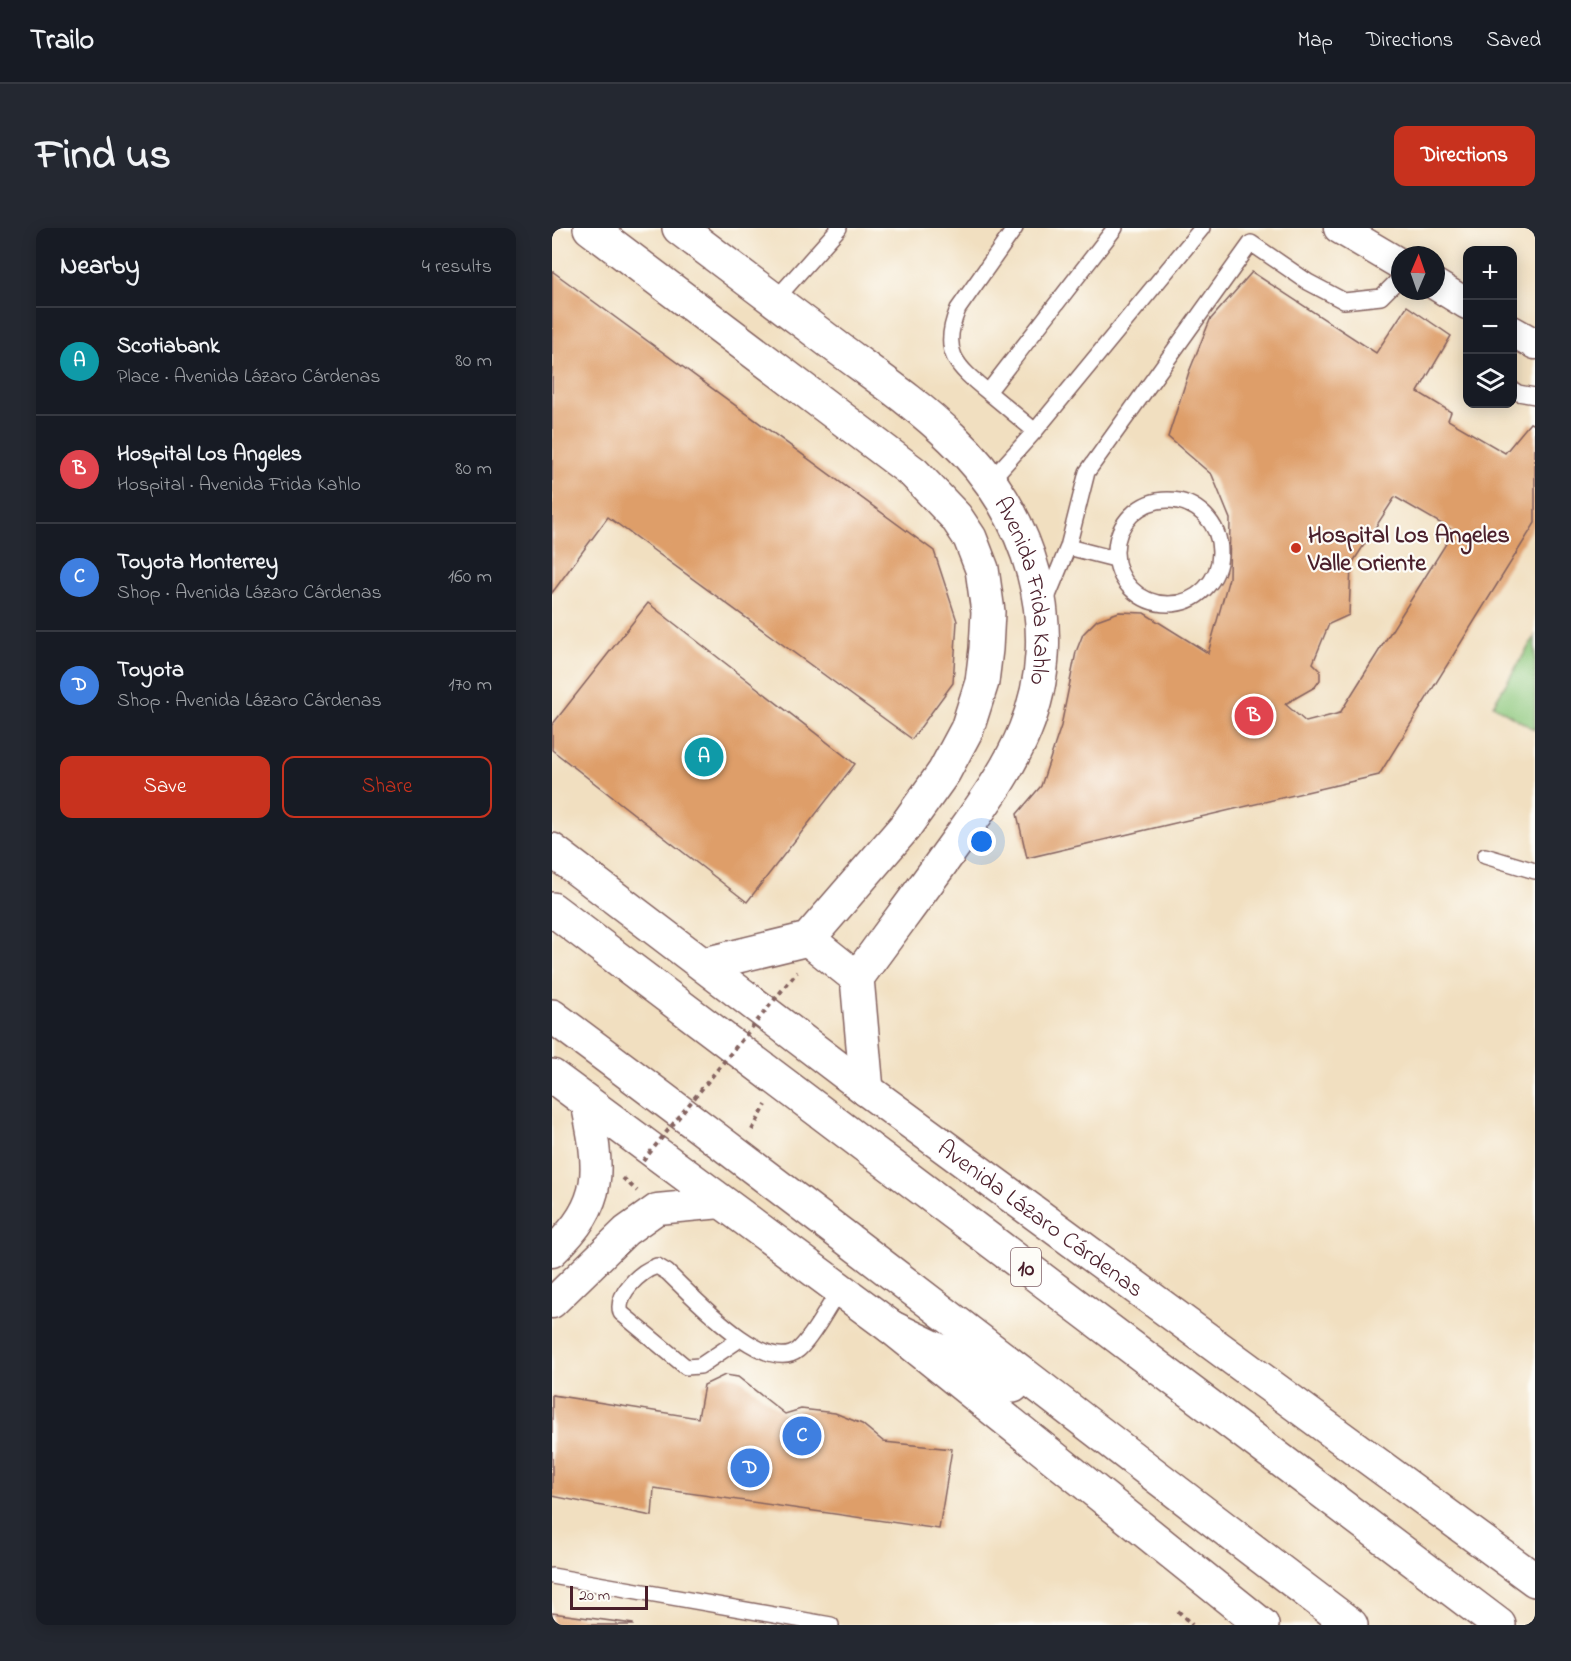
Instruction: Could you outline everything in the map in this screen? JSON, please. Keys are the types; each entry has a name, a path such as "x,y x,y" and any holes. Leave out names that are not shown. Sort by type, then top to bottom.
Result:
{"main road":[{"name":"Avenida Frida Kahlo","path":"590,228 914,473 956,517 970,538 982,569 988,612 987,649 982,682 967,729 944,772 904,828 808,939"},
{"name":"Avenida Frida Kahlo","path":"679,228 916,406 954,439 990,481 1010,510 1033,566 1042,609 1043,647 1037,684 1025,728 1005,770 951,850 856,978"},
{"name":"Avenida Lázaro Cárdenas","path":"552,850 705,964 867,1090 1535,1580"},
{"name":"Avenida Lázaro Cárdenas","path":"552,909 1499,1625"},
{"path":"705,964 808,939 856,978 867,1090"},
{"path":"552,1016 738,1154 1074,1415 1351,1625"},
{"path":"552,1076 891,1327 1256,1623"},
{"path":"891,1327 1074,1415"}],"street":[{"path":"1339,228 1391,259"},
{"path":"1445,291 1463,302"},
{"path":"1517,334 1535,344"},
{"path":"552,1252 585,1216 596,1181 597,1157 586,1101"},
{"path":"552,1303 626,1231 657,1209 721,1203"}],"lane":[{"path":"775,300 839,228"},
{"path":"1015,228 958,309 952,323 951,349 954,360 961,370 1035,431"},
{"path":"988,392 1115,228"},
{"path":"990,481 1035,431 1202,228"},
{"path":"1042,609 1068,547 1087,472 1251,243 1308,282 1344,301 1381,297 1391,287"},
{"path":"1517,392 1535,396"},
{"path":"1169,499 1198,508 1217,531 1221,561 1208,588 1182,604 1152,603 1127,586 1115,559 1119,530 1140,507 1169,499"},
{"path":"1068,547 1115,559"},
{"path":"1485,856 1535,871"},
{"path":"740,1338 700,1366 686,1367 621,1313 618,1304 621,1296 647,1269 657,1266 668,1272 740,1338 766,1353 783,1356 798,1350 839,1289"},
{"path":"552,1576 831,1625"}],"path":[{"path":"643,1161 797,972"},
{"path":"738,1154 781,1081"},
{"path":"597,1157 657,1209"},
{"path":"1179,1611 1192,1625"}],"green space":[{"path":"1535,636 1535,730 1493,705"}],"building":[{"path":"552,271 934,551 957,621 953,683 912,739 608,517 552,593"},
{"name":"Hospital Los Angeles Valle Oriente","path":"1252,272 1376,353 1407,306 1451,336 1418,392 1451,412 1448,420 1505,453 1530,423 1535,425 1535,523 1379,775 1027,858 1017,814 1041,786 1061,726 1076,652 1083,634 1097,620 1119,612 1144,613 1208,653 1229,578 1230,519 1212,475 1168,437 1189,372 1210,320","holes":["1395,497 1454,531 1340,713 1306,722 1285,704 1315,687 1320,680 1320,670 1313,663 1329,624 1349,615 1351,565"]},
{"path":"648,603 855,764 747,902 552,750 552,725"},
{"path":"725,1375 738,1377 785,1414 801,1409 835,1413 862,1424 884,1442 952,1449 939,1529 654,1488 652,1516 552,1496 552,1395 698,1418 704,1385"},
{"path":"552,1613 633,1624 633,1625 552,1625"}],"place":[{"name":"Hospital Los Angeles Valle Oriente","path":"1296,548"},
{"name":"Hospital Los Angeles","path":"1254,716"},
{"name":"Scotiabank","path":"704,757"},
{"name":"Toyota Monterrey","path":"802,1436"},
{"name":"Toyota","path":"750,1468"}]}
